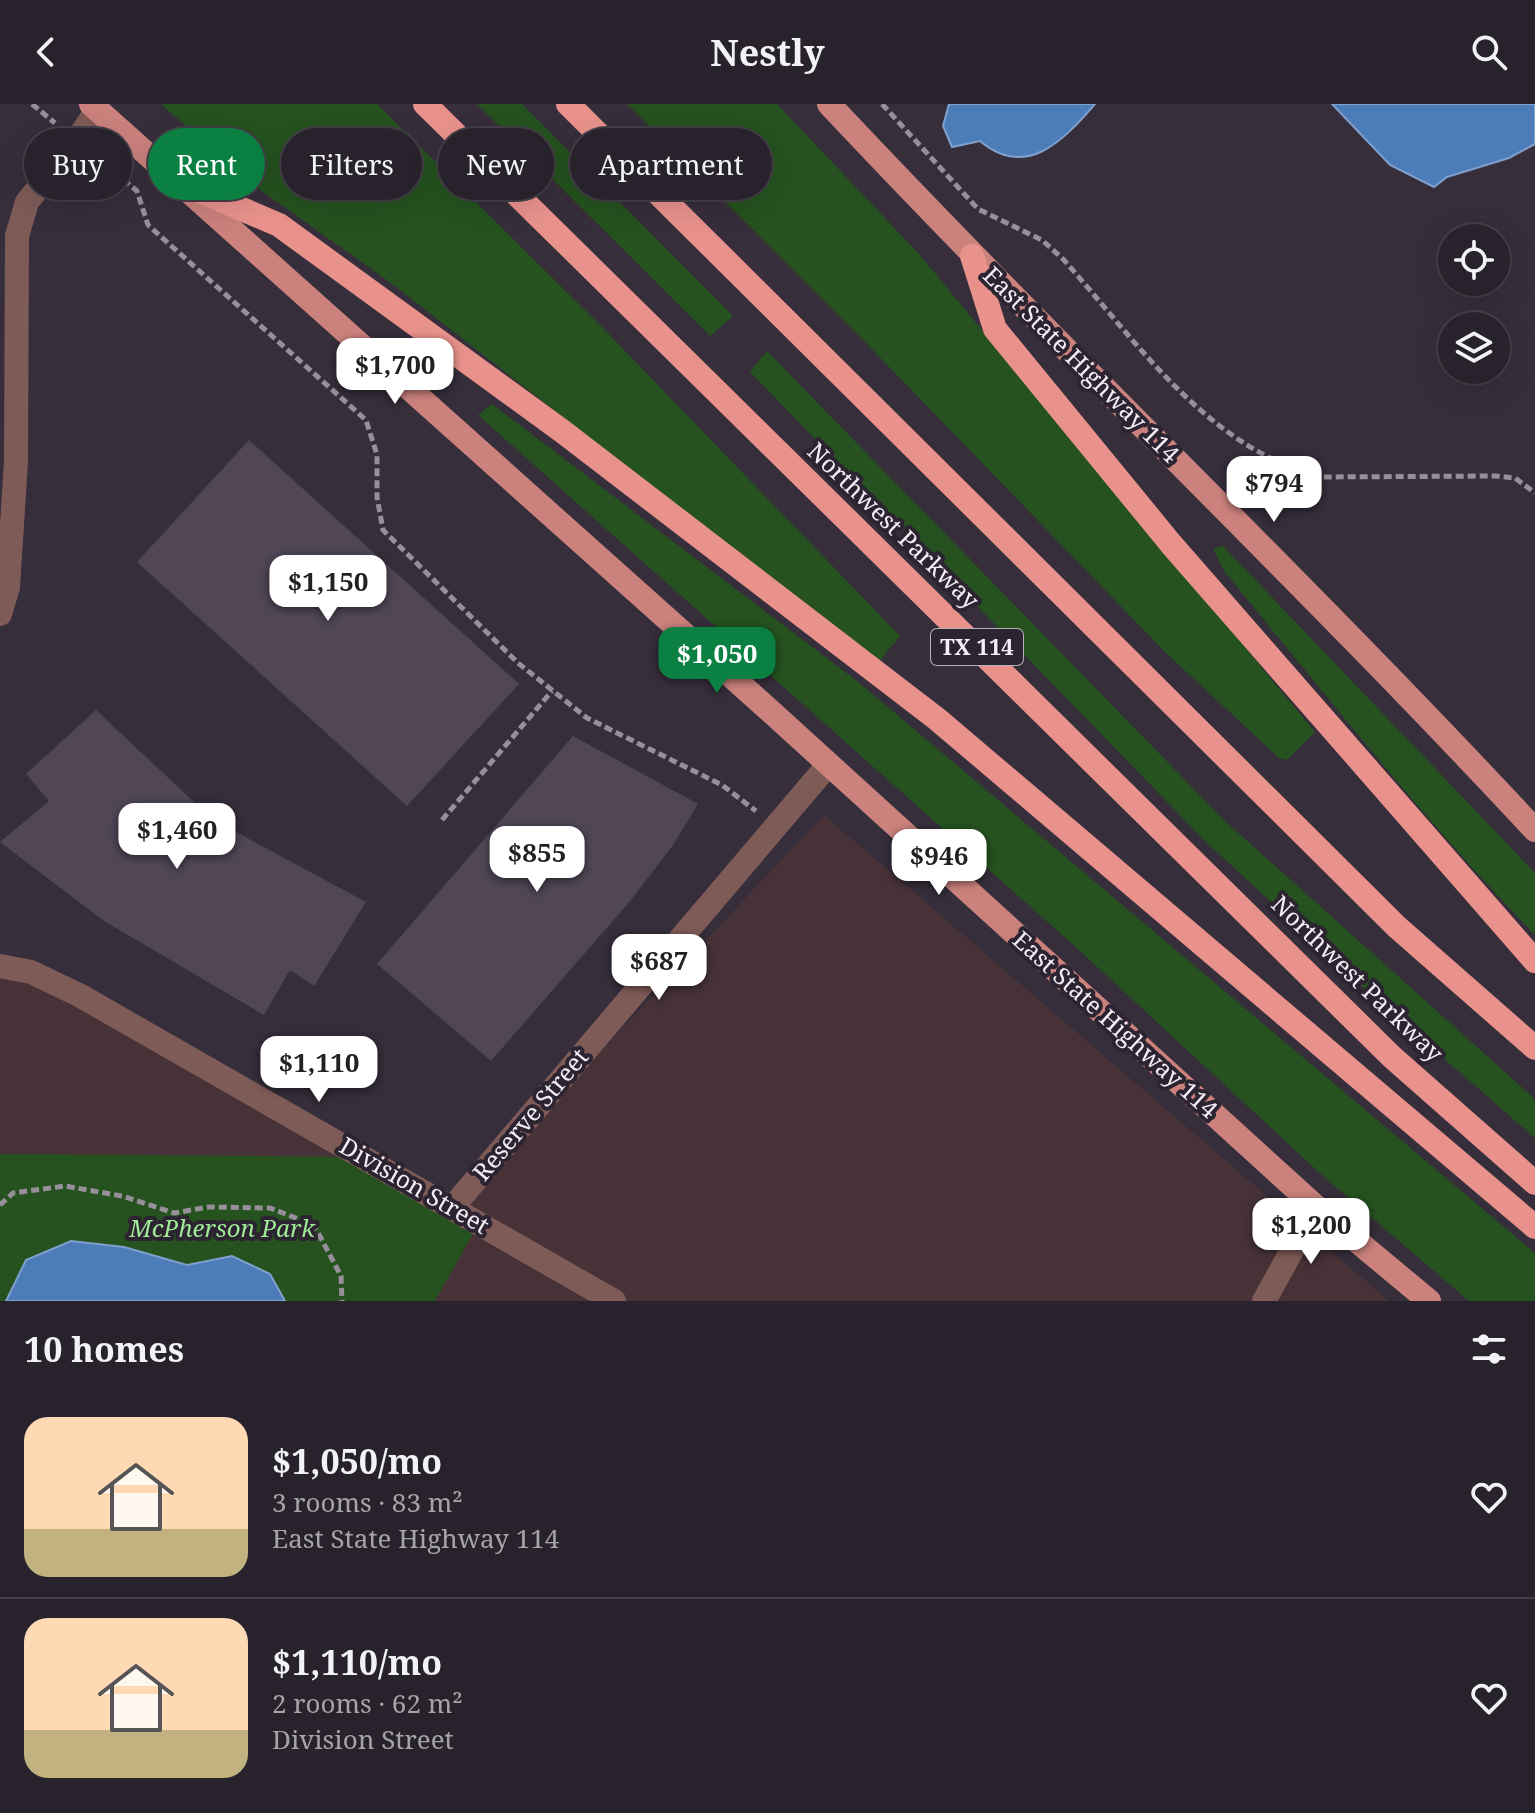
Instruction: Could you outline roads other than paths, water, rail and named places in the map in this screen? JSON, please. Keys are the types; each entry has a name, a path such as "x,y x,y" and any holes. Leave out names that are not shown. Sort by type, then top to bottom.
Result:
{"highway":[{"name":"Northwest Parkway","path":"425,104 1392,1057 1535,1183"},
{"path":"568,104 1397,927 1535,1048"},
{"path":"221,200 279,225 562,431 937,719 1535,1227"},
{"path":"972,256 995,329 1171,544 1535,961"}],"main road":[{"name":"East State Highway 114","path":"829,104 972,256 1378,661 1535,830"},
{"name":"East State Highway 114","path":"94,107 148,153"},
{"name":"East State Highway 114","path":"203,200 1316,1207 1429,1301"}],"street":[{"path":"0,614 8,587 5,556 17,236 27,202 77,140 94,107"},
{"name":"Reserve Street","path":"452,1208 828,765"},
{"name":"Division Street","path":"0,966 31,972 79,995 614,1301"},
{"path":"1264,1301 1316,1207"}],"water":[{"path":"949,104 1095,104 1057,142 1043,151 1013,157 997,152 980,141 952,147 943,126"},
{"path":"1332,104 1535,104 1535,144 1509,158 1447,177 1434,187 1390,165"},
{"path":"71,1241 124,1247 187,1265 232,1256 270,1274 285,1301 6,1301 26,1260"}],"park label":[{"name":"McPherson Park","path":"222,1229"}]}
